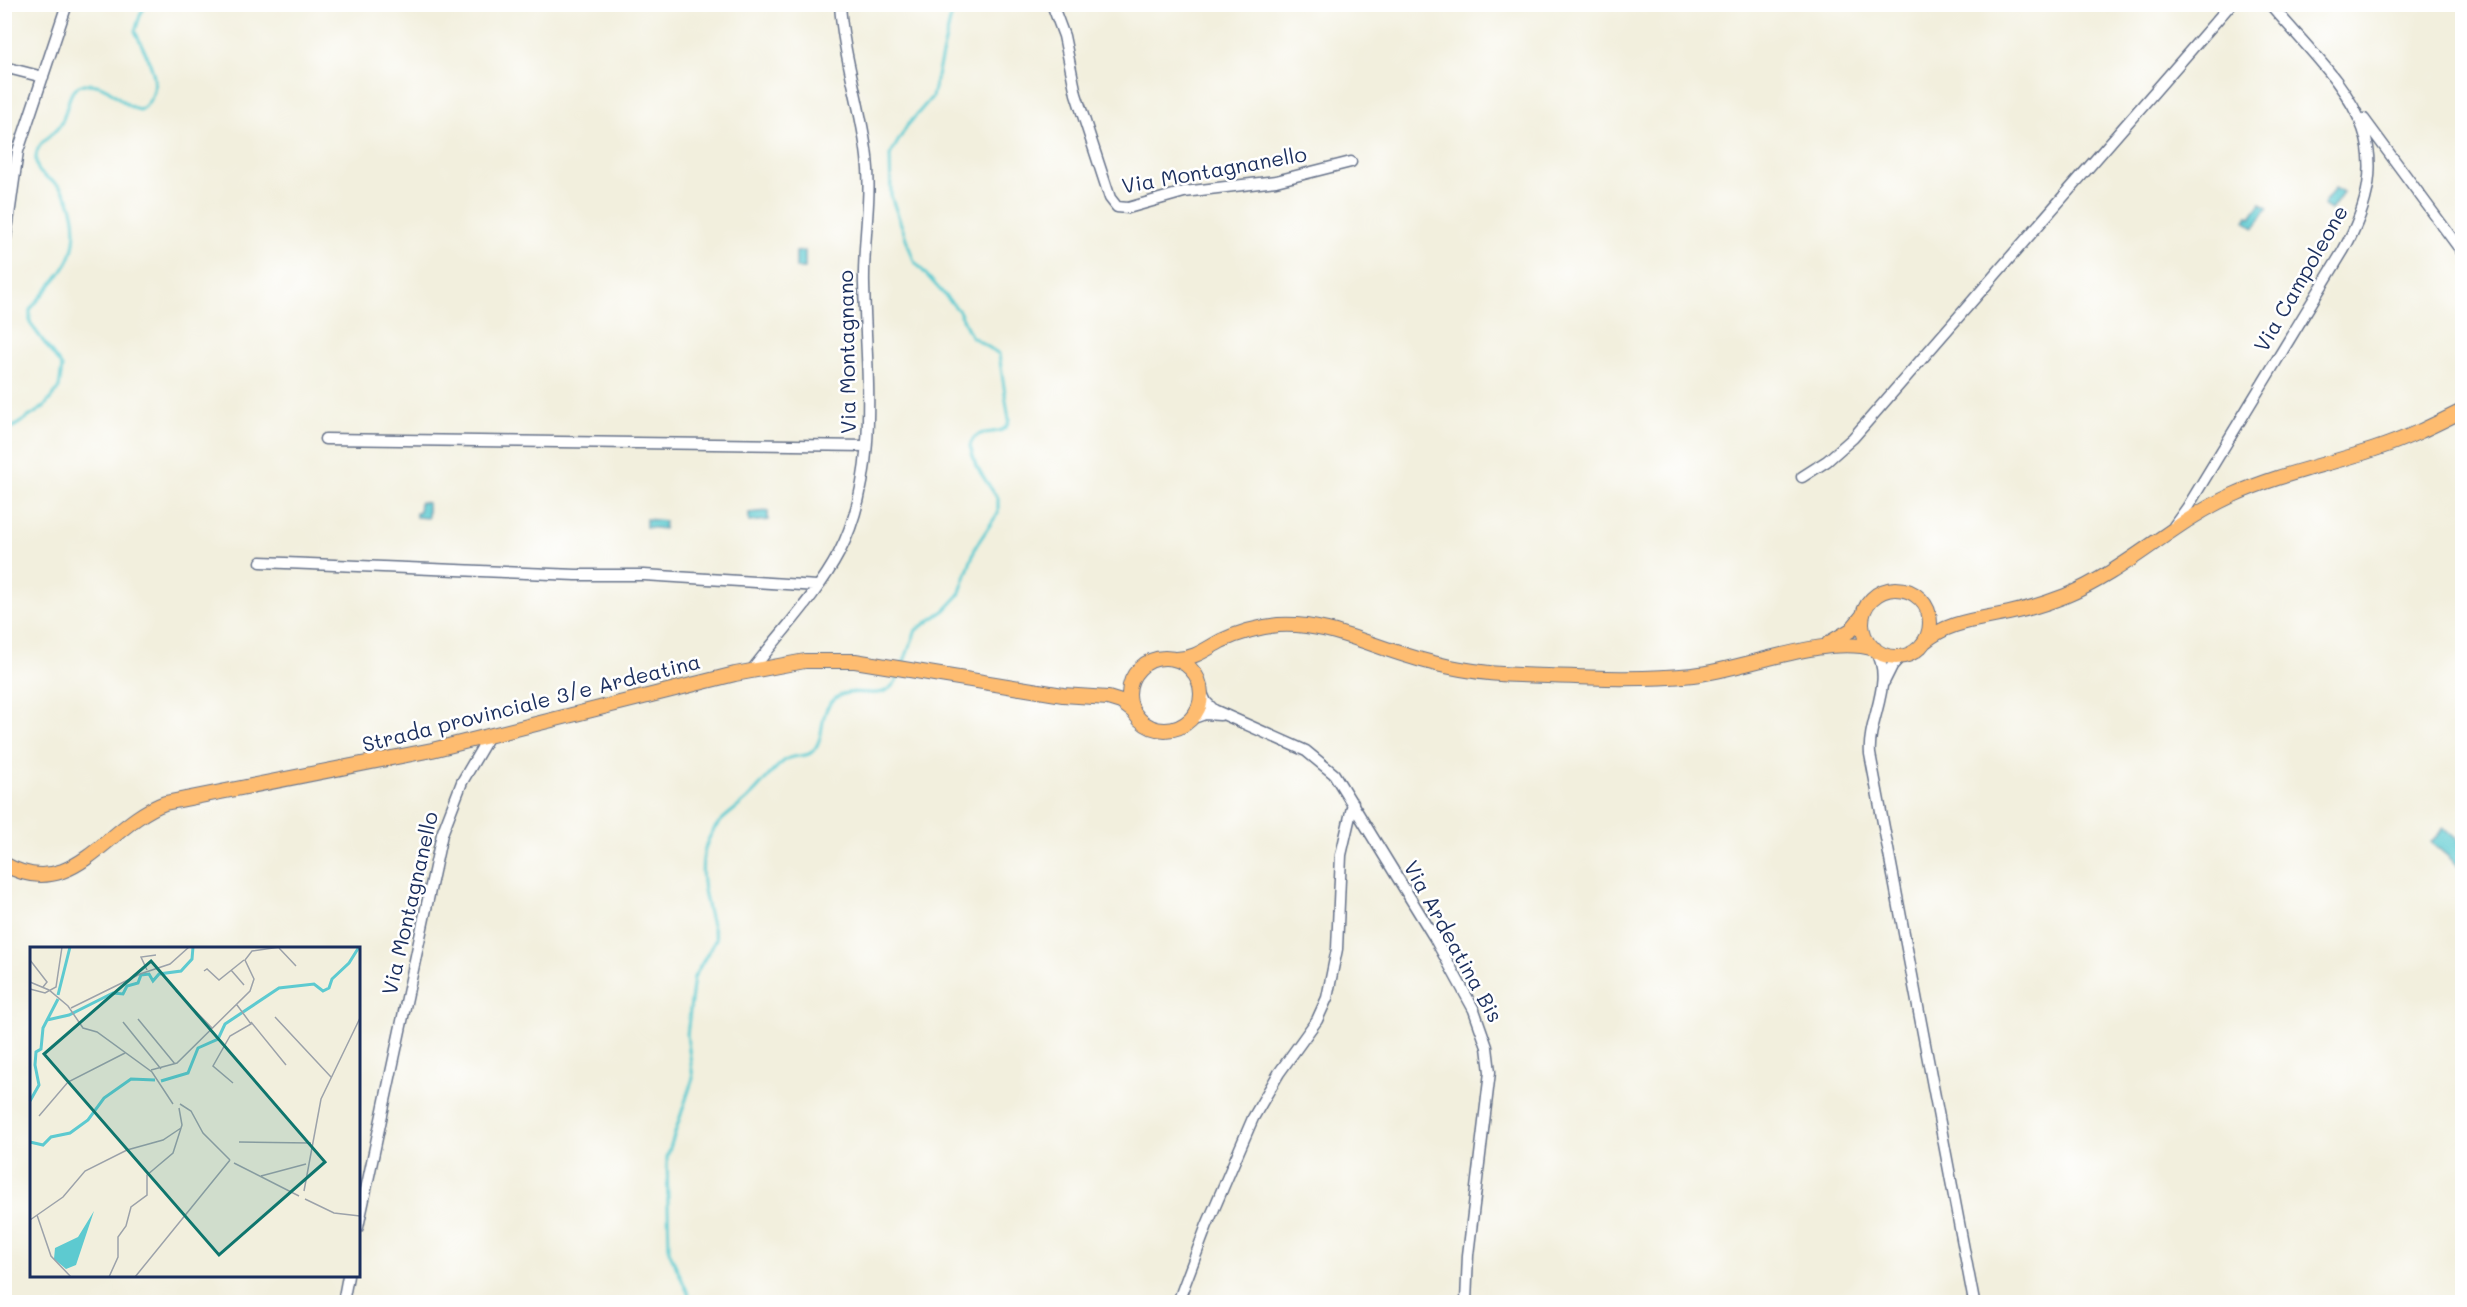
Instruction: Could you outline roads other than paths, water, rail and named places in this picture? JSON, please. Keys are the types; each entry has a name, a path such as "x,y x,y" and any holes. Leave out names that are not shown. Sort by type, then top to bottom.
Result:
{"main road":[{"path":"1091,697 1120,690 1147,663 1166,658 1196,656 1227,639 1259,628 1277,625 1333,630 1428,662 1487,673 1643,677 1713,672 1819,647 1856,645 1892,656 1901,656 1918,649 1941,629 2065,596 2091,584 2207,509 2248,488 2298,470 2388,445 2463,411"},
{"path":"1819,647 1851,630 1863,615 1866,606 1880,593 1898,588 1916,595 1928,610 1947,619 1972,620"},
{"path":"1924,642 1930,621 1928,610"},
{"path":"1863,615 1864,634 1875,650"},
{"path":"1091,697 1115,700 1134,712 1147,725 1165,730 1184,725 1191,719 1201,701 1199,662 1209,648"},
{"path":"1176,659 1193,670 1200,685"},
{"name":"Strada provinciale 3/e Ardeatina","path":"4,864 29,874 52,875 75,865 138,817 165,803 375,762 787,663 820,660 855,661 1064,695 1091,697"},
{"path":"1134,676 1129,694 1134,712"}],"street":[{"path":"4,251 18,152 68,4"},
{"name":"Via Montagnano","path":"752,670 838,555 850,527 860,492 866,447 864,265 868,171 862,118 844,44 840,4"},
{"name":"Via Montagnanello","path":"1052,4 1064,36 1082,114 1110,198 1117,207 1128,208 1192,190 1281,180 1351,162"},
{"path":"1802,477 1827,461 1850,441 2230,4"},
{"name":"Via Campoleone","path":"2163,537 2187,508 2343,251 2363,209 2370,174 2368,143 2363,126 2351,102 2270,4"},
{"path":"4,67 43,77"},
{"path":"2351,102 2463,252"},
{"path":"325,440 866,447"},
{"path":"261,562 576,575 644,575 817,586"},
{"path":"1875,650 1882,666 1881,687 1870,737 1870,754 1974,1302"},
{"path":"1881,687 1892,666 1901,656"},
{"name":"Via Ardeatina Bis","path":"1200,685 1210,706 1223,716 1299,748 1317,759 1334,774 1459,981 1478,1018 1487,1047 1490,1078 1469,1244 1466,1302"},
{"name":"Via Ardeatina Bis","path":"1191,719 1205,714 1223,716"},
{"name":"Via Montagnanello","path":"360,1218 442,834 462,782 489,736"},
{"path":"1178,1302 1207,1225 1253,1118 1279,1073 1314,1025 1327,998 1337,949 1341,855 1353,803"},
{"path":"343,1302 348,1277"}],"water":[{"path":"2335,188 2343,193 2331,210 2323,205"},
{"path":"2261,203 2268,207 2254,228 2245,221 2248,216 2251,217"},
{"path":"805,251 805,268 796,268 796,252"},
{"path":"420,502 428,503 428,518 416,517 416,513 419,513"},
{"path":"768,511 768,520 749,522 749,513"},
{"path":"646,519 665,521 664,529 646,527"},
{"path":"2444,828 2462,844 2462,862 2459,866 2431,842"}],"waterway":[{"path":"4,433 44,407 59,388 62,367 30,323 30,310 68,262 75,228 66,195 59,186 39,170 36,154 41,145 60,125 72,93 81,85 89,84 105,88 128,105 140,110 149,102 155,82 149,61 135,31 141,13 147,4"},
{"path":"903,664 916,630 945,610 959,595 976,546 998,513 998,499 976,466 970,446 978,435 1002,430 1009,420 999,354 971,336 959,311 914,261 891,196 890,155 907,126 932,97 954,4"},
{"path":"692,1302 669,1251 667,1157 693,1078 687,1035 694,977 716,939 705,895 702,866 704,851 709,837 718,824 749,797 779,765 791,757 807,755 813,751 820,737 825,714 833,700 849,693 881,693 894,684 900,673"}]}
